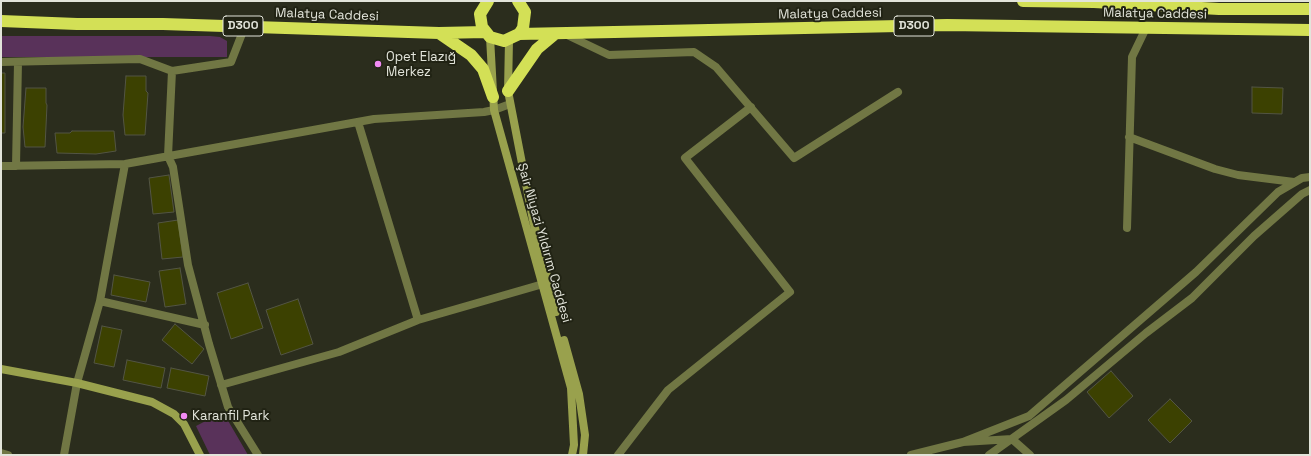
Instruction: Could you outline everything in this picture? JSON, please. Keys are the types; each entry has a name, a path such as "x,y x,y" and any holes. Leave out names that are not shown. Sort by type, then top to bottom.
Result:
{"highway":[{"path":"487,35 480,20 480,14 488,1"},
{"path":"514,37 526,20 525,12 518,1"},
{"name":"Malatya Caddesi","path":"1023,1 1094,2 1219,9 1310,9"},
{"name":"Malatya Caddesi","path":"1,21 77,24 245,26 439,33 487,35 499,40 514,37 560,34 947,25 1310,30"},
{"path":"439,33 471,55 483,69 493,97"},
{"path":"508,91 537,49 560,34"}],"street":[{"path":"1,62 140,58 172,71 231,62 245,26"},
{"path":"1127,228 1132,57 1146,28"},
{"path":"560,34 609,55 694,52 716,67 794,158 898,92"},
{"name":"Şair Niyazi Yıldırım Caddesi","path":"487,35 494,110 571,388 574,445 572,455"},
{"path":"514,37 508,91 510,104 533,220 579,394 584,435 583,455"},
{"path":"16,166 18,62"},
{"path":"172,71 168,156 173,168 188,265 228,406 258,455"},
{"path":"1,166 125,164 374,119 494,110 510,104"},
{"path":"618,455 668,390 790,292 685,158 751,107"},
{"path":"358,122 418,320"},
{"path":"1130,137 1215,169 1238,175 1294,182"},
{"path":"64,455 77,384 100,301 125,164"},
{"path":"911,455 963,442 1029,416 1196,272 1278,192 1302,178 1310,177"},
{"path":"989,455 1066,400 1146,333 1192,298 1254,236 1302,194 1310,190"},
{"path":"221,385 339,352 418,320 543,284"},
{"path":"100,301 205,325"},
{"path":"1,369 77,384 152,402 174,414 184,424 200,455"},
{"path":"963,442 1012,439 1030,455"},
{"path":"1,453 8,455"}],"shaded area":[{"path":"1,36 210,36 220,37 227,41 227,57 1,57"},
{"path":"223,412 248,455 210,455 196,426"}],"building":[{"path":"1,73 5,73 5,133 1,133"},
{"path":"126,76 146,76 146,91 148,93 145,135 125,135 123,115"},
{"path":"1252,87 1283,88 1282,114 1252,113"},
{"path":"26,88 46,88 47,105 45,147 25,147 23,127"},
{"path":"72,131 114,131 116,151 96,154 57,153 55,133 70,133"},
{"path":"169,175 174,212 153,214 149,178"},
{"path":"178,220 183,257 162,259 158,223"},
{"path":"180,268 186,304 165,307 159,271"},
{"path":"114,275 150,282 146,302 111,295"},
{"path":"248,283 263,328 231,339 217,293"},
{"path":"298,299 313,344 281,355 266,310"},
{"path":"175,324 204,349 192,364 162,340"},
{"path":"102,326 122,330 114,367 94,363"},
{"path":"127,360 165,368 161,388 123,380"},
{"path":"171,368 209,376 205,396 167,388"},
{"path":"1111,371 1133,396 1109,418 1087,392"},
{"path":"1170,399 1192,421 1170,443 1148,420"}],"place":[{"name":"Opet Elazığ Merkez","path":"378,64"},
{"name":"Karanfil Park","path":"184,416"}]}
